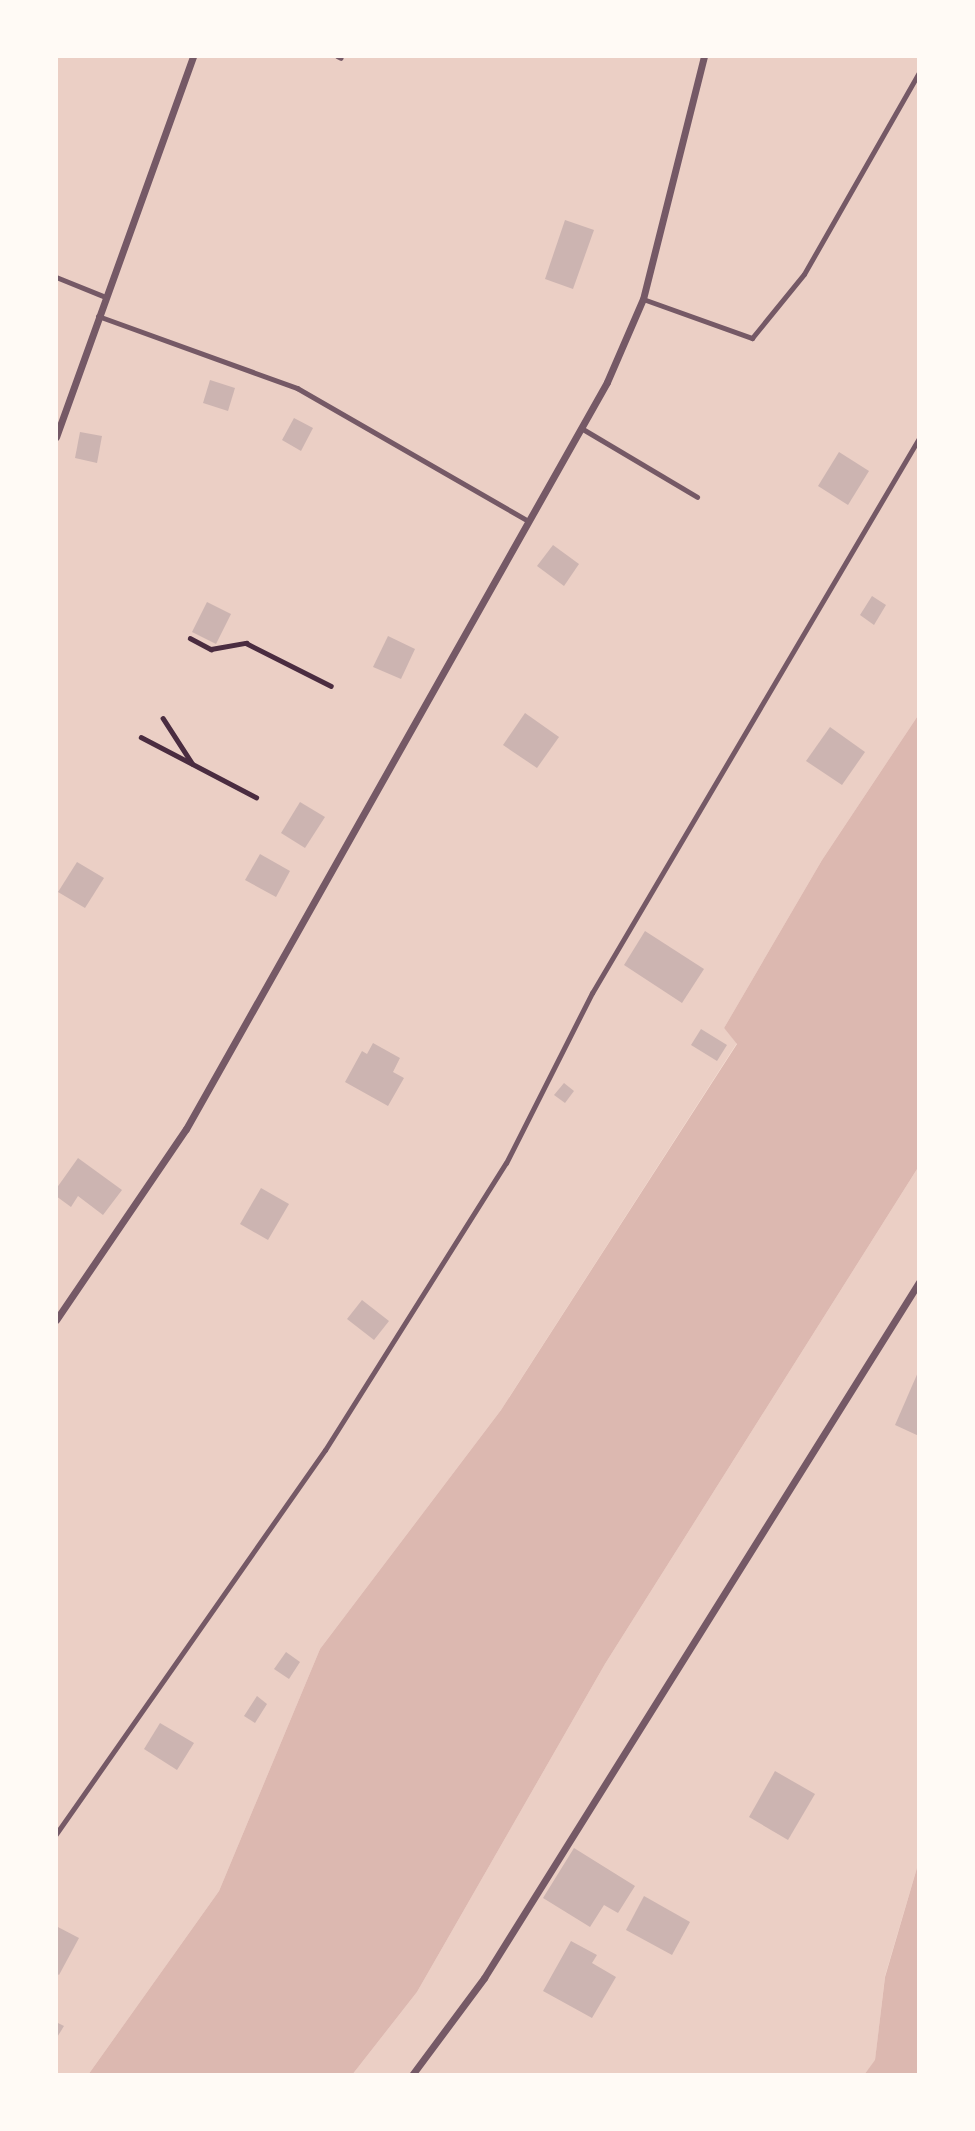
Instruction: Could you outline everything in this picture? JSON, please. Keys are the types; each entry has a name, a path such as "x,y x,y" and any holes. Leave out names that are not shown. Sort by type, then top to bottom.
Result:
{"street":[{"path":"56,437 103,296 193,56"},
{"path":"56,1320 186,1129 607,382 643,299 704,56"},
{"path":"412,2075 484,1978 919,1282"}],"lane":[{"path":"643,299 752,338 804,274 919,72"},
{"path":"56,277 103,296"},
{"path":"98,316 297,388 528,521"},
{"path":"581,428 697,497"},
{"path":"56,1834 325,1450 506,1164 593,993 919,438"}],"path":[{"path":"190,638 211,649 246,643 331,687"},
{"path":"163,718 192,763"},
{"path":"141,737 256,797"}],"shaded area":[{"path":"56,56 919,56 919,714 822,860 724,1028 737,1043 501,1410 320,1649 219,1891 88,2075 56,2075"},
{"path":"919,714 919,1166 605,1664 417,1992 352,2075 88,2075 219,1891 320,1649 501,1410 737,1044 724,1028 822,860"},
{"path":"919,1166 919,1861 885,1976 875,2061 864,2075 352,2075 417,1992 605,1664"},
{"path":"919,1861 919,2075 864,2075 875,2060 885,1977"}],"building":[{"path":"565,220 594,230 573,289 545,279"},
{"path":"210,380 235,388 228,411 203,403"},
{"path":"294,418 313,428 301,451 282,440"},
{"path":"80,432 102,436 97,463 75,458"},
{"path":"839,452 869,471 848,505 818,486"},
{"path":"553,545 579,564 564,586 537,566"},
{"path":"872,596 886,605 874,625 860,615"},
{"path":"207,602 231,614 216,644 192,632"},
{"path":"388,636 415,649 401,679 373,667"},
{"path":"525,713 559,737 537,768 503,745"},
{"path":"830,727 865,752 842,785 806,761"},
{"path":"300,802 325,817 305,848 281,833"},
{"path":"260,854 290,871 276,897 245,880"},
{"path":"77,862 104,878 85,908 58,892"},
{"path":"645,931 704,969 682,1003 624,965"},
{"path":"701,1029 727,1045 717,1061 691,1045"},
{"path":"373,1043 400,1058 393,1072 404,1078 388,1106 345,1082 362,1051 367,1054"},
{"path":"564,1083 574,1091 565,1103 554,1095"},
{"path":"78,1158 122,1190 103,1215 78,1196 71,1207 56,1196 56,1189"},
{"path":"261,1188 289,1204 268,1240 240,1224"},
{"path":"362,1300 389,1321 374,1340 347,1319"},
{"path":"919,1370 919,1436 895,1425"},
{"path":"286,1652 300,1662 289,1679 274,1669"},
{"path":"257,1696 267,1704 255,1723 244,1716"},
{"path":"160,1723 194,1743 177,1770 144,1749"},
{"path":"775,1771 815,1794 788,1840 749,1817"},
{"path":"574,1848 635,1886 618,1913 604,1905 590,1927 543,1898"},
{"path":"644,1896 690,1922 672,1955 626,1930"},
{"path":"56,1926 79,1938 59,1975 56,1973"},
{"path":"571,1941 597,1955 592,1963 616,1977 592,2018 543,1991"},
{"path":"56,2022 64,2026 56,2039"}]}
